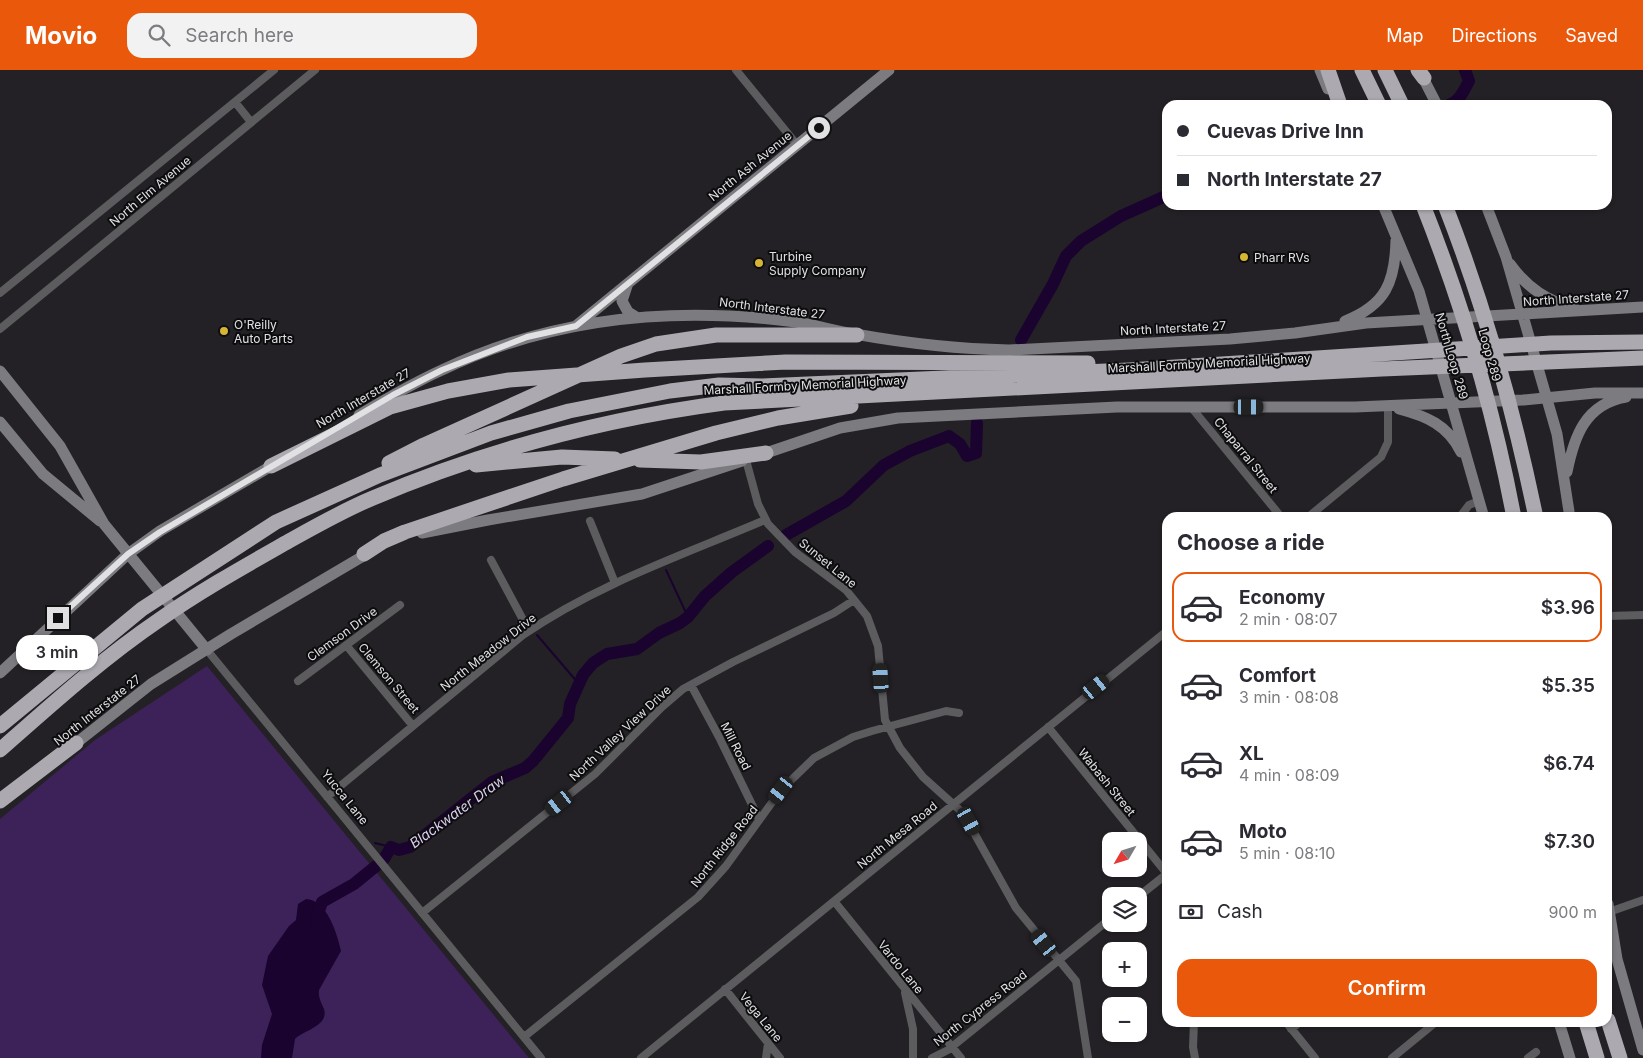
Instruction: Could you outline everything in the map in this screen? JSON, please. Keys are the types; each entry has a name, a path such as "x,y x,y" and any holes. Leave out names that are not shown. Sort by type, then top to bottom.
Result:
{"highway":[{"path":"1328,70 1338,100"},
{"path":"1362,70 1377,100"},
{"path":"1385,70 1400,100"},
{"name":"Loop 289","path":"1425,210 1455,294 1493,422 1513,512"},
{"name":"Loop 289","path":"1447,210 1479,299 1514,417 1535,512"},
{"path":"276,522 424,445 643,348 716,335 857,335"},
{"path":"1551,343 1643,336"},
{"name":"Marshall Formby Memorial Highway","path":"0,726 142,609 276,522 380,475 491,433 569,411 670,391 719,385 762,386 1200,366 1551,343 1643,342"},
{"name":"Marshall Formby Memorial Highway","path":"0,750 103,663 159,619 254,560 371,498 454,467 542,438 682,408 762,401 1392,368 1643,358"},
{"path":"271,466 390,408 448,391 509,380 645,370 819,362 1059,362 1200,366"},
{"path":"364,554 384,541 405,532 563,479 745,426 810,412 980,390"},
{"path":"454,467 562,457 701,462 766,453"},
{"path":"0,800 76,743"},
{"path":"1588,1027 1597,1058"},
{"path":"1610,1027 1620,1058"}],"main road":[{"path":"1320,70 1333,100"},
{"name":"North Ash Avenue","path":"576,326 798,146 882,72"},
{"path":"1420,73 1434,100"},
{"name":"North Loop 289","path":"1385,210 1412,273 1427,319 1482,512"},
{"path":"1488,210 1506,257 1557,434 1566,479 1569,512"},
{"path":"1328,327 1361,315 1381,298 1392,279 1396,236"},
{"path":"1506,257 1523,280 1540,295 1550,301 1582,311"},
{"path":"628,283 622,301 628,312 636,317"},
{"name":"North Interstate 27","path":"0,673 128,554 160,532 271,466 442,370 527,337 576,326 668,314 726,315 798,322 857,335 975,349 1009,350 1230,339 1295,333 1328,327 1427,319 1643,307"},
{"path":"0,371 60,446 104,524"},
{"name":"North Interstate 27","path":"0,808 76,743 151,684 364,554 388,543 443,528 642,494 840,428 881,419 1077,408 1388,405 1546,398 1595,393 1643,394"},
{"path":"1566,479 1577,434 1590,414 1598,407 1614,399 1643,394"},
{"path":"1388,405 1427,417 1441,426 1458,447 1471,471"},
{"path":"0,422 43,474 104,524"},
{"name":"Yucca Lane","path":"104,524 207,650"},
{"path":"1612,928 1624,987 1643,1050"},
{"path":"1561,1027 1570,1058"}],"street":[{"name":"North Elm Avenue","path":"0,294 274,70"},
{"name":"North Elm Avenue","path":"0,329 315,70"},
{"path":"736,70 798,146"},
{"path":"235,102 251,122"},
{"path":"1314,512 1381,457 1388,442 1388,405"},
{"name":"Chaparral Street","path":"1192,407 1277,512"},
{"name":"Sunset Lane","path":"746,460 765,520 795,552 840,585 867,616 875,632 878,646 883,709 889,728 912,766 954,804 969,821 1016,908 1076,981 1088,1058"},
{"path":"1464,512 1469,505 1479,501"},
{"name":"North Meadow Drive","path":"327,797 529,631 586,596 765,520"},
{"path":"590,521 615,583"},
{"path":"491,560 529,631"},
{"name":"North Valley View Drive","path":"422,914 595,774 662,707 691,685 834,613 854,600"},
{"name":"Clemson Drive","path":"298,680 400,605"},
{"path":"1612,616 1643,615"},
{"name":"North Mesa Road","path":"641,1058 1162,635"},
{"name":"Clemson Street","path":"346,645 414,726"},
{"name":"Yucca Lane","path":"207,650 541,1058"},
{"name":"Mill Road","path":"691,685 759,819"},
{"name":"North Ridge Road","path":"524,1037 698,897 726,866 759,819 793,776 814,758 853,737 946,711 959,713"},
{"name":"Wabash Street","path":"1048,727 1162,868"},
{"path":"1147,890 1162,878"},
{"path":"1612,907 1643,900"},
{"name":"Vardo Lane","path":"834,901 961,1058"},
{"name":"North Cypress Road","path":"932,1058 952,1047 1102,925"},
{"name":"North Cypress Road","path":"902,986 910,1009 913,1029 913,1058"},
{"name":"Vega Lane","path":"724,989 780,1058"},
{"path":"1194,1027 1193,1047 1195,1058"},
{"path":"1290,1027 1315,1058"},
{"path":"1392,1058 1430,1027"},
{"path":"766,1058 768,1042"},
{"path":"1528,1058 1536,1052"}],"shaded area":[{"path":"207,666 529,1058 0,1058 0,819 95,740"},
{"path":"306,899 320,905 325,911 334,927 341,951 319,990 319,997 325,1015 319,1024 295,1039 292,1058 261,1058 262,1045 272,1014 262,985 268,956 289,926 296,920 298,904"}],"waterway":[{"name":"Blackwater Draw","path":"1457,100 1469,81 1465,70"},
{"name":"Blackwater Draw","path":"1021,340 1053,284 1066,256 1081,241 1121,216 1162,198"},
{"name":"Blackwater Draw","path":"786,535 846,501 884,465 910,451 949,436 960,444 967,456 976,453 977,423"},
{"name":"Blackwater Draw","path":"384,859 391,847 399,850 410,847 492,782 525,768 533,761 568,718 570,704 583,675 593,663 607,654 637,649 659,633 680,623 688,617 705,596 732,572 768,546"},
{"path":"666,570 688,617"},
{"path":"537,635 579,684"},
{"path":"375,843 391,847"},
{"name":"Blackwater Draw","path":"316,920 322,902 354,884 376,866"}],"place":[{"name":"Pharr RVs","path":"1244,257"},
{"name":"Turbine Supply Company","path":"759,263"},
{"name":"O'Reilly Auto Parts","path":"224,331"}],"route":[{"path":"58,618 128,554 160,532 393,395 442,370 492,349 527,337 576,326 819,128"}]}
